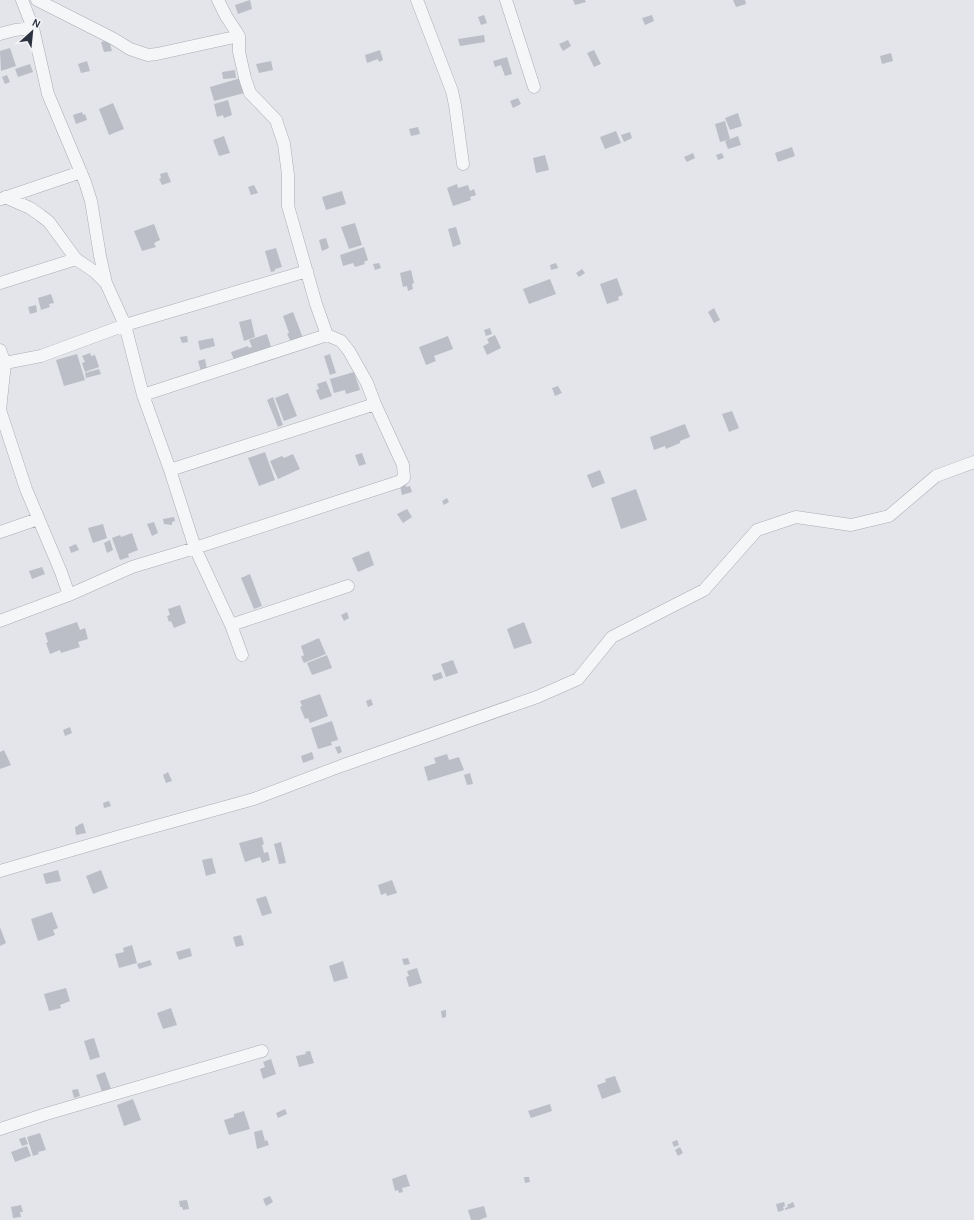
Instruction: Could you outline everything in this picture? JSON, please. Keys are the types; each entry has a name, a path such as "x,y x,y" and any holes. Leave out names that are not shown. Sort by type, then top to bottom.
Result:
{"street":[{"path":"22,0 33,28 48,94 81,172 91,201 106,283 125,325 143,395 170,470 195,548 231,625 242,655"},
{"path":"37,0 114,39 130,49 148,55 239,36"},
{"path":"218,0 239,36 239,52 250,93 276,120 284,144 288,174 288,206 306,271 327,335"},
{"path":"417,0 456,105 463,164"},
{"path":"506,0 534,87"},
{"path":"0,34 15,30 33,28"},
{"path":"2,198 81,172"},
{"path":"2,198 30,208 49,222 76,259 95,272 106,283"},
{"path":"0,283 76,259"},
{"path":"5,363 41,356 125,325 306,271"},
{"path":"0,621 69,595 132,567 398,482 404,478 404,465 375,404 367,383 349,351 341,341 327,335 143,395"},
{"path":"0,350 5,363 0,410 26,489 69,595"},
{"path":"170,470 375,404"},
{"path":"0,871 254,799 341,766 537,697 578,679 612,637 704,590 757,530 796,517 851,525 889,516 936,476 974,462"},
{"path":"0,532 38,519"},
{"path":"231,625 348,586"},
{"path":"0,1129 46,1114 262,1051"}],"building":[{"path":"250,0 252,9 238,14 235,5"},
{"path":"573,0 585,0 586,2 575,5"},
{"path":"733,0 745,0 746,4 736,7"},
{"path":"484,15 487,23 481,25 478,17"},
{"path":"652,15 654,21 645,25 642,18"},
{"path":"484,35 485,42 460,46 458,39"},
{"path":"109,40 112,51 104,52 101,42"},
{"path":"568,40 571,46 563,51 559,44"},
{"path":"10,48 16,66 1,71 0,51"},
{"path":"380,50 383,60 379,62 378,59 367,63 365,55"},
{"path":"594,50 601,64 594,67 587,53"},
{"path":"891,53 893,61 882,64 880,56"},
{"path":"507,57 512,74 505,76 501,65 495,67 493,61"},
{"path":"87,61 90,71 81,73 78,64"},
{"path":"271,61 273,70 259,73 256,64"},
{"path":"30,64 33,72 18,77 15,69"},
{"path":"235,70 236,78 223,79 222,72"},
{"path":"7,75 10,82 5,84 2,77"},
{"path":"244,77 248,92 214,101 210,87"},
{"path":"518,98 521,104 513,108 510,101"},
{"path":"228,100 232,115 224,118 223,115 217,117 214,104"},
{"path":"113,103 124,129 109,135 99,109"},
{"path":"82,112 83,115 85,114 87,120 76,124 73,115"},
{"path":"738,113 742,126 730,130 725,118"},
{"path":"725,121 730,139 720,142 715,124"},
{"path":"418,127 420,134 411,136 409,129"},
{"path":"616,131 621,143 605,149 600,137"},
{"path":"630,132 632,138 624,142 621,135"},
{"path":"224,136 230,153 219,156 213,140"},
{"path":"738,136 741,145 728,149 725,141"},
{"path":"792,147 795,156 778,162 775,153"},
{"path":"693,153 695,158 687,162 684,157"},
{"path":"722,153 724,158 718,160 716,155"},
{"path":"545,155 549,170 536,173 533,158"},
{"path":"167,172 171,182 162,185 159,179 161,178 160,174"},
{"path":"457,184 458,188 468,185 470,191 474,189 476,195 470,197 471,200 453,206 447,188"},
{"path":"254,185 258,193 251,195 248,187"},
{"path":"342,191 346,204 326,210 322,197"},
{"path":"355,223 362,245 349,249 341,227"},
{"path":"154,224 160,240 154,243 156,247 142,251 134,231"},
{"path":"456,227 461,244 453,247 448,229"},
{"path":"326,238 329,248 322,251 319,240"},
{"path":"364,247 368,260 364,262 365,264 355,267 353,263 343,266 340,255"},
{"path":"276,248 282,267 271,272 265,251"},
{"path":"379,263 381,268 375,270 373,264"},
{"path":"556,263 558,268 551,270 550,265"},
{"path":"582,269 585,273 579,277 576,273"},
{"path":"411,270 414,283 412,284 413,289 408,291 407,286 403,287 400,273"},
{"path":"617,278 623,295 618,297 619,300 607,304 600,284"},
{"path":"550,279 556,294 529,304 523,289"},
{"path":"51,294 54,303 49,304 50,307 41,310 38,298"},
{"path":"36,305 37,312 30,314 28,307"},
{"path":"714,308 720,320 714,323 708,312"},
{"path":"293,312 303,338 291,342 287,334 289,333 283,316"},
{"path":"251,319 255,337 244,341 239,322"},
{"path":"490,328 492,334 486,336 484,330"},
{"path":"267,334 271,347 234,360 231,352 248,346 249,348 252,347 249,340"},
{"path":"495,335 501,348 487,355 483,346 489,343 487,339"},
{"path":"187,336 188,342 182,343 180,337"},
{"path":"448,336 453,349 434,356 436,361 426,365 419,347"},
{"path":"213,338 215,346 200,350 198,341"},
{"path":"90,353 91,356 95,355 99,367 85,372 82,363 85,362 82,356"},
{"path":"77,354 85,380 64,386 56,360"},
{"path":"330,354 336,373 330,375 324,356"},
{"path":"205,359 207,370 201,371 198,361"},
{"path":"99,369 101,374 86,378 85,373"},
{"path":"354,372 360,390 346,394 345,390 334,393 330,379"},
{"path":"326,381 332,396 320,400 316,390 319,389 317,384"},
{"path":"558,386 562,393 555,396 552,388"},
{"path":"288,393 297,416 284,421 275,398"},
{"path":"273,397 283,425 278,427 267,400"},
{"path":"732,411 739,428 729,432 722,414"},
{"path":"685,424 690,437 666,449 665,446 654,450 650,437"},
{"path":"265,452 275,480 259,486 248,458"},
{"path":"362,453 366,464 359,466 355,455"},
{"path":"293,454 300,469 278,479 270,461 282,456 284,458"},
{"path":"600,470 605,483 592,488 587,475"},
{"path":"406,485 406,487 410,486 412,492 402,495 400,486"},
{"path":"636,489 647,520 621,529 611,498"},
{"path":"447,498 449,502 444,505 442,501"},
{"path":"407,509 412,517 403,523 397,514"},
{"path":"174,517 175,521 172,522 172,525 164,524 163,519"},
{"path":"154,522 158,533 152,536 147,524"},
{"path":"103,524 107,538 93,543 88,528"},
{"path":"132,533 138,550 128,554 129,557 120,560 112,538 120,535 121,537"},
{"path":"110,540 113,550 107,553 104,543"},
{"path":"76,544 79,550 71,553 69,547"},
{"path":"369,551 374,565 358,572 352,558"},
{"path":"42,567 45,574 32,579 29,571"},
{"path":"250,574 262,606 254,609 241,578"},
{"path":"180,605 186,623 174,628 171,621 169,622 167,616 170,615 168,609"},
{"path":"347,612 349,618 344,621 341,615"},
{"path":"77,622 80,630 85,628 88,639 78,642 80,647 61,653 60,650 50,654 46,643 48,642 45,633"},
{"path":"524,622 532,643 514,649 507,629"},
{"path":"319,638 326,654 304,663 301,657 304,655 301,646"},
{"path":"327,655 332,668 312,675 307,663"},
{"path":"453,660 458,673 446,677 441,664"},
{"path":"441,672 443,678 434,681 432,675"},
{"path":"320,694 328,716 310,723 308,718 305,719 300,707 302,706 300,701"},
{"path":"371,699 373,705 368,707 366,701"},
{"path":"332,721 338,740 331,742 332,745 318,749 311,728"},
{"path":"70,727 72,733 65,736 63,730"},
{"path":"340,746 342,752 338,754 335,747"},
{"path":"4,750 11,765 0,769 0,752"},
{"path":"312,752 314,759 303,763 301,756"},
{"path":"447,754 449,760 459,757 464,770 428,781 424,767 436,763 434,758"},
{"path":"168,772 172,781 166,783 163,775"},
{"path":"470,773 473,784 467,785 464,775"},
{"path":"109,801 111,806 104,808 103,803"},
{"path":"83,823 86,833 76,835 75,827"},
{"path":"262,837 264,853 268,852 270,860 262,863 260,857 245,862 239,843"},
{"path":"281,842 286,863 279,864 274,844"},
{"path":"212,858 216,873 206,876 202,860"},
{"path":"58,870 61,881 46,884 43,874"},
{"path":"101,870 108,888 93,894 86,876"},
{"path":"392,880 397,893 387,896 386,893 381,895 378,885"},
{"path":"266,896 272,913 262,916 256,899"},
{"path":"52,912 58,928 53,930 55,935 38,941 31,919"},
{"path":"0,927 6,943 0,946"},
{"path":"241,935 244,945 236,947 233,937"},
{"path":"132,945 137,963 119,968 115,954 124,952 123,948"},
{"path":"190,948 192,956 179,960 176,952"},
{"path":"408,958 410,964 404,965 402,959"},
{"path":"150,960 152,965 139,969 137,964"},
{"path":"343,961 348,978 334,982 329,966"},
{"path":"417,968 422,983 409,987 406,977 409,976 407,971"},
{"path":"66,988 70,1001 60,1005 61,1008 49,1011 44,994"},
{"path":"171,1008 177,1025 163,1029 157,1013"},
{"path":"446,1010 446,1017 442,1018 441,1011"},
{"path":"94,1038 100,1057 90,1060 84,1041"},
{"path":"310,1051 314,1063 299,1067 296,1056 306,1054 305,1052"},
{"path":"271,1059 276,1074 263,1079 260,1069 265,1067 263,1062"},
{"path":"105,1072 111,1089 102,1092 96,1075"},
{"path":"615,1076 621,1092 602,1099 597,1085 606,1082 605,1079"},
{"path":"78,1089 80,1096 74,1098 72,1090"},
{"path":"133,1099 141,1120 124,1126 117,1105"},
{"path":"550,1104 552,1111 531,1118 528,1111"},
{"path":"285,1109 287,1114 278,1118 276,1113"},
{"path":"244,1111 250,1129 229,1135 224,1120 234,1117 234,1114"},
{"path":"262,1130 265,1141 267,1140 269,1145 257,1149 254,1132"},
{"path":"40,1133 46,1150 38,1152 39,1154 33,1156 27,1137"},
{"path":"25,1137 28,1144 22,1146 19,1139"},
{"path":"677,1140 679,1145 674,1147 672,1142"},
{"path":"27,1146 31,1156 15,1162 11,1152"},
{"path":"680,1147 683,1153 678,1156 675,1150"},
{"path":"406,1174 410,1186 402,1188 403,1192 399,1193 398,1190 395,1191 392,1179"},
{"path":"524,1177 529,1177 530,1182 525,1183"},
{"path":"270,1196 273,1202 266,1206 263,1199"},
{"path":"187,1200 189,1209 183,1210 182,1207 180,1207 179,1201"},
{"path":"784,1202 784,1210 778,1212 776,1204"},
{"path":"793,1202 795,1207 785,1210 785,1208 788,1207 787,1205"},
{"path":"21,1205 23,1212 20,1212 21,1217 13,1218 11,1207"},
{"path":"484,1206 487,1217 479,1220 471,1220 468,1210"}]}
